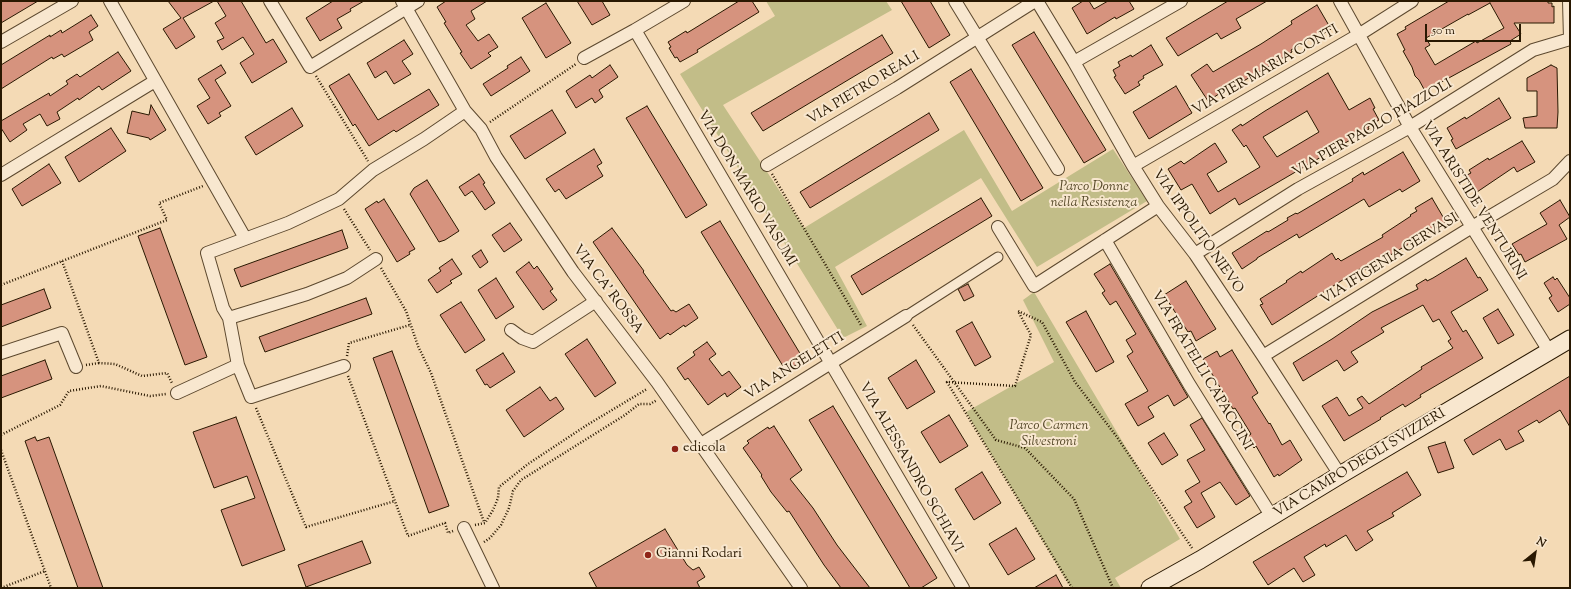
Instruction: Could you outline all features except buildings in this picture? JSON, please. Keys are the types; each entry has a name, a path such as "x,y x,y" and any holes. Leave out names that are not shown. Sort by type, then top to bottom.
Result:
{"main road":[{"name":"VIA CAMPO DEGLI SVIZZERI","path":"1150,588 1200,560 1340,475 1570,340"}],"street":[{"path":"1,42 72,1"},
{"path":"110,1 154,81 245,238"},
{"path":"270,1 310,67 405,5 418,1"},
{"path":"584,58 684,1"},
{"path":"955,1 1058,169"},
{"name":"VIA PIETRO REALI","path":"767,165 1036,1"},
{"name":"VIA IPPOLITO NIEVO","path":"1036,1 1074,62 1133,166 1158,206 1195,254 1340,475"},
{"path":"1074,62 1181,1"},
{"name":"VIA ARISTIDE VENTURINI","path":"1340,1 1360,34 1410,126 1549,351"},
{"name":"VIA PIER MARIA CONTI","path":"1133,166 1360,34 1412,1"},
{"path":"1569,1 1570,39"},
{"name":"VIA CA' ROSSA","path":"405,5 464,111 481,129 496,157 573,272 666,394 802,588"},
{"name":"VIA DON MARIO VASUMI","path":"635,30 831,363"},
{"name":"VIA PIER PAOLO PIAZZOLI","path":"1195,254 1298,189 1410,126 1533,50 1570,39"},
{"path":"1,175 154,81"},
{"path":"344,366 252,397 238,365 229,318 223,308 207,253 288,223 339,198 373,170 424,139 464,111"},
{"name":"VIA IFIGENIA GERVASI","path":"1263,356 1472,227 1553,179 1570,160"},
{"path":"998,227 1034,286 1158,206"},
{"name":"VIA FRATELLI CAPACCINI","path":"1105,240 1189,384 1272,517"},
{"path":"906,316 998,257"},
{"path":"229,318 307,294 348,278 376,259"},
{"path":"512,330 522,338 533,342 596,302"},
{"name":"VIA ANGELETTI","path":"701,444 906,316"},
{"path":"1,353 62,333 76,367"},
{"name":"VIA ALESSANDRO SCHIAVI","path":"831,363 963,588"},
{"path":"177,393 238,365"},
{"path":"464,528 493,588"}],"path":[{"path":"481,129 584,58"},
{"path":"310,67 373,170"},
{"path":"767,165 861,325"},
{"path":"1,286 166,220 160,203 212,182"},
{"path":"339,198 406,310 418,346 443,402 485,523"},
{"path":"1,435 60,405 69,391 101,386 150,396 177,393 167,373 142,376 115,364 99,363 62,261"},
{"path":"1072,588 948,382 1014,386 1031,335 1018,310 1042,322 1075,382 1117,437 1200,560"},
{"path":"906,316 996,440 1025,448 1074,499 1113,588"},
{"path":"410,325 349,343 344,366 408,536 444,523 448,533 485,523 498,498 499,487 528,464 657,382"},
{"path":"474,549 490,538 501,525 509,508 513,491 521,480 639,404 650,404 666,394"},
{"path":"252,397 306,527 395,501"},
{"path":"1,450 51,588"},
{"path":"1,588 45,572"}],"green space":[{"name":"Parco Donne nella Resistenza","path":"766,1 886,1 892,10 723,105 804,228 964,130 1012,211 1113,149 1147,201 1037,267 981,178 835,267 867,326 843,338 680,74 775,16"},
{"name":"Parco Carmen Silvestroni","path":"1034,292 1180,539 1115,578 1121,588 1071,588 966,412 1054,362 1023,300"}],"place":[{"name":"edicola","path":"675,449"},
{"name":"Gianni Rodari","path":"648,555"}]}
